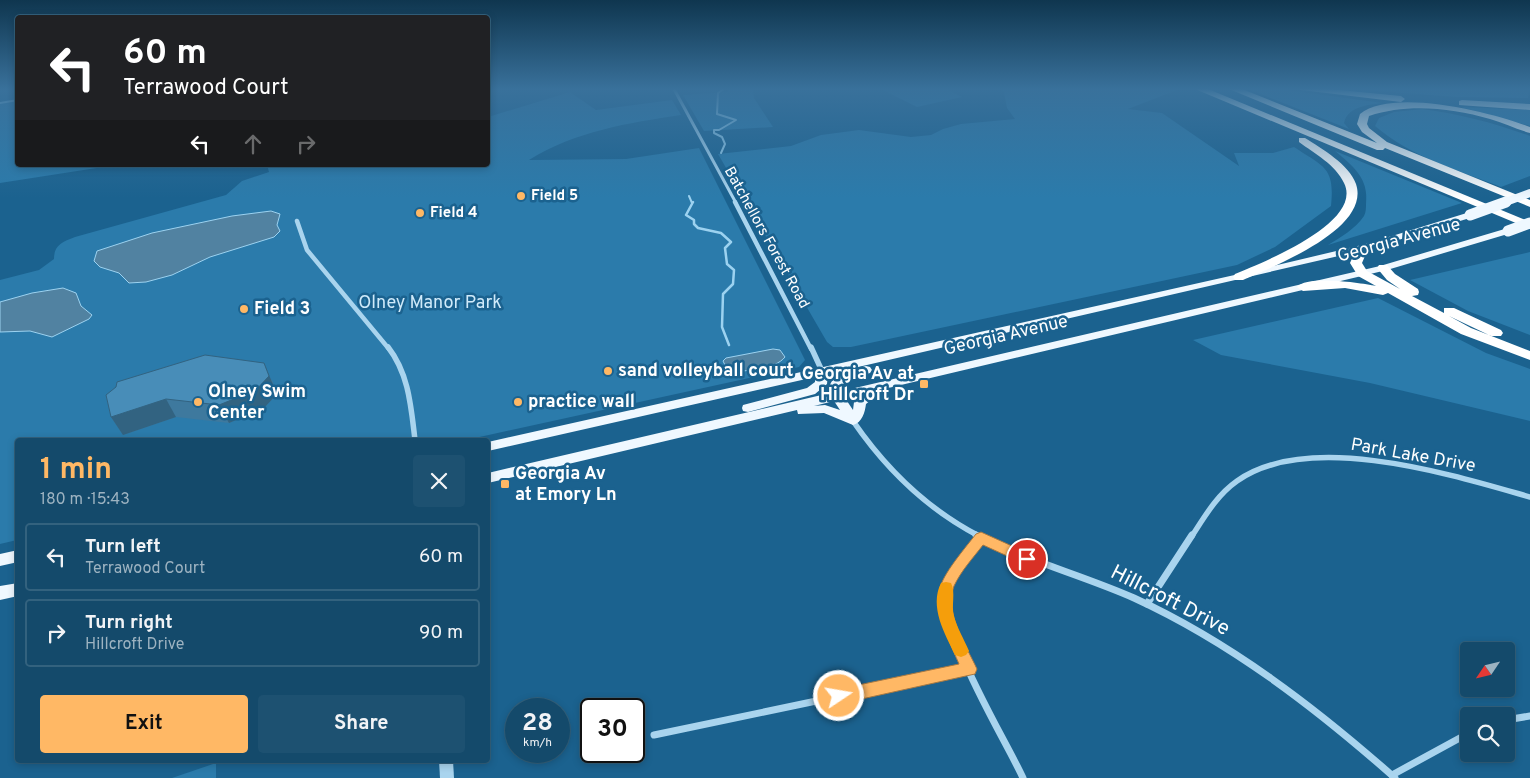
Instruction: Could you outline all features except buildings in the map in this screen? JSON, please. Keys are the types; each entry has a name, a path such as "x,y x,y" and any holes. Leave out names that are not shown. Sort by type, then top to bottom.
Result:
{"highway":[{"path":"1239,277 1308,245 1348,213 1354,197 1352,185 1344,172 1314,146 1273,125"},
{"path":"1291,125 1530,223"},
{"path":"1323,125 1530,206"},
{"path":"1363,125 1365,130 1384,144 1530,206"},
{"path":"1515,125 1530,130"},
{"path":"1369,246 1359,255 1356,263 1362,273 1466,331 1530,356"},
{"path":"1383,268 1408,289 1453,313 1530,346"},
{"path":"1303,286 1345,284 1365,286 1378,289 1428,311"}],"main road":[{"name":"Georgia Avenue","path":"490,447 1369,246 1470,215 1530,193"},
{"name":"Georgia Avenue","path":"490,478 1383,268 1530,223"},
{"path":"853,420 836,396 834,390 836,382 844,376 987,334"},
{"path":"674,434 687,423 811,391 820,384 822,372"},
{"path":"853,420 859,411 860,402 887,384"},
{"path":"735,419 779,416 817,408 832,411 853,420"},
{"path":"0,560 15,557"},
{"path":"0,593 15,590"}],"street":[{"name":"Batchellors Forest Road","path":"693,125 789,302 822,372"},
{"path":"297,221 307,250 365,317 397,359 410,395 415,438"},
{"name":"Hillcroft Drive","path":"853,420 865,440 903,483 926,502 981,538 1027,559 1115,590 1147,604 1229,651 1326,721 1393,777"},
{"name":"Park Lake Drive","path":"1147,604 1218,498 1231,485 1248,474 1267,467 1313,458 1361,460 1418,469 1530,497"},
{"path":"981,538 955,571 946,588 944,603 946,616 969,669 1023,778"},
{"path":"654,735 969,669"},
{"path":"1515,718 1530,716"},
{"path":"1393,777 1460,738"},
{"path":"446,763 448,778"}],"green space":[{"path":"0,125 15,125 15,167 103,167 0,183"},
{"name":"Olney Manor Park","path":"490,125 621,125 565,142 529,160 626,159 699,148 805,360 799,367 475,438 15,438 15,540 0,544 0,280 39,270 54,259 57,247 75,237 226,195 242,181 269,172 268,167 490,167"},
{"path":"701,125 772,125 773,127 704,131"},
{"path":"956,125 1180,125 1239,166 1234,153 1273,153 1294,147 1320,164 1329,175 1332,193 1331,206 1275,247 1237,265 851,347 833,347 827,342 718,154 791,146 821,135 859,130 911,137 931,135"},
{"path":"1497,125 1503,127 1530,136 1530,176 1501,187 1419,154 1389,137 1375,126"},
{"path":"1335,151 1462,203 1328,245 1356,225 1364,216 1366,208 1365,187 1362,180 1354,168"},
{"path":"1530,252 1530,335 1468,311 1410,280"},
{"path":"1378,298 1486,353 1530,369 1530,421 1370,383 1221,355 1193,340"},
{"path":"216,763 216,778 172,778"}],"shaded area":[{"path":"271,211 280,214 277,225 280,231 274,237 210,257 172,275 146,282 129,283 119,273 100,267 94,261 97,251 152,233 232,216"},
{"path":"63,288 76,293 81,306 92,315 89,319 52,337 30,331 0,332 0,302 32,293"},
{"path":"773,349 780,350 785,357 774,365 759,369 729,373 723,361 726,358"}],"waterway":[{"path":"721,153 725,144 722,137 714,133 714,130 719,130 727,125"},
{"path":"689,196 692,203"},
{"path":"693,202 686,215 694,220 694,224 698,228 721,233 731,242 725,248 727,264 734,270 733,284 723,294 722,327 729,345"}],"slow traffic":[{"path":"946,588 944,603 946,616 961,651"}],"place":[{"name":"Field 5","path":"521,196"},
{"name":"Field 4","path":"420,213"},
{"name":"Field 3","path":"244,309"},
{"name":"sand volleyball court","path":"608,371"},
{"name":"Georgia Av at Hillcroft Dr","path":"924,384"},
{"name":"Olney Swim Center","path":"198,402"},
{"name":"practice wall","path":"518,402"},
{"name":"Georgia Av at Emory Ln","path":"505,484"}],"route":[{"path":"839,696 969,669 946,616 944,603 946,588 955,571 981,538 1027,559"}]}
